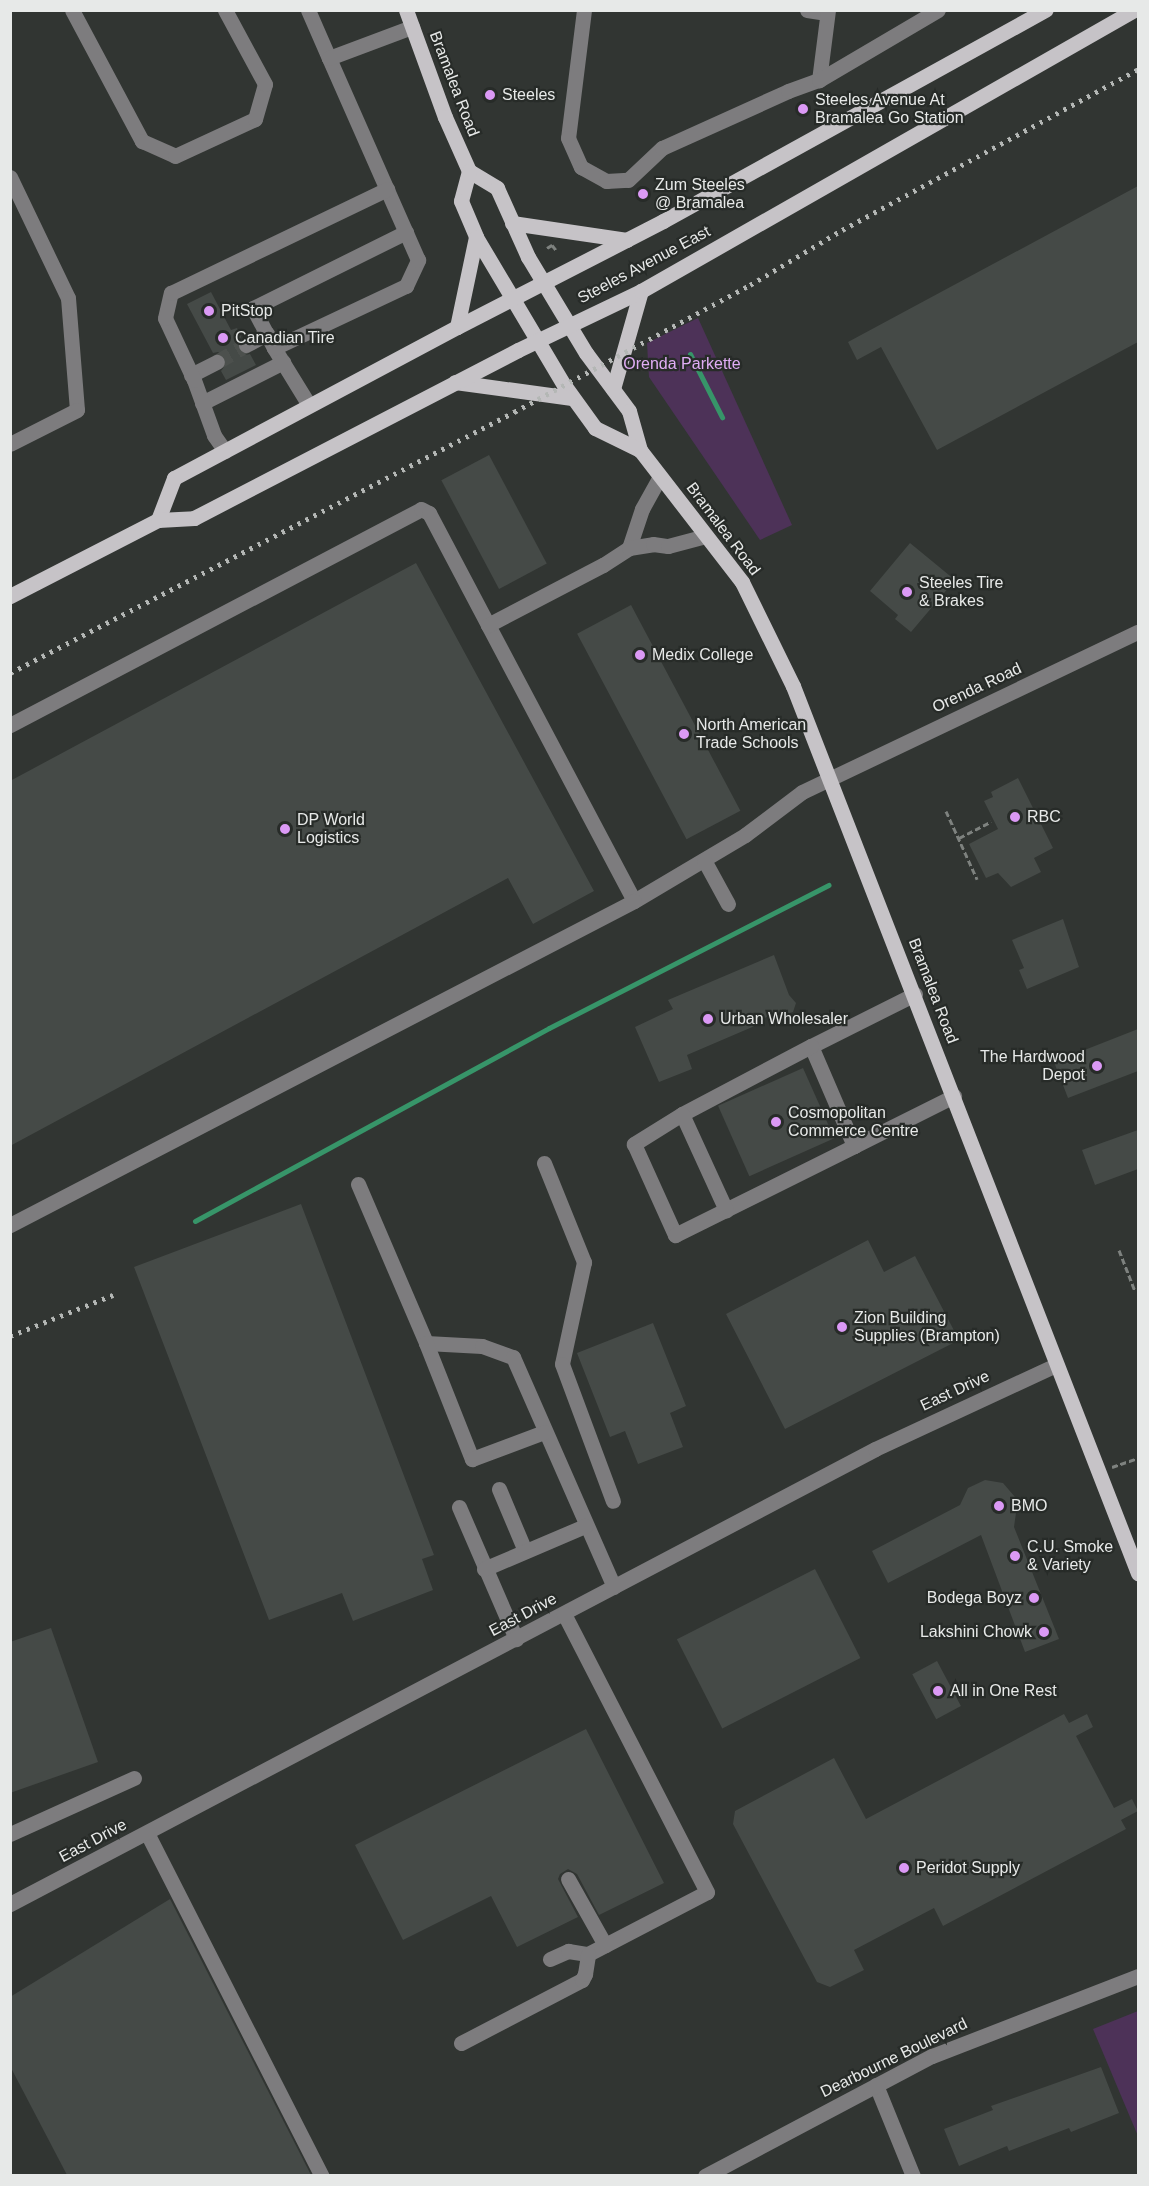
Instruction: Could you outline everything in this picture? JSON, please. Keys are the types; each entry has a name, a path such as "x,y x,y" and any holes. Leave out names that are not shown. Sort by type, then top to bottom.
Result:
{"main road":[{"name":"Bramalea Road","path":"406,10 445,117 469,171 497,188 512,223 544,284 569,325 629,411 640,450 750,595 793,686 831,778 1138,1573"},
{"name":"Steeles Avenue East","path":"158,520 174,478 457,327 627,240 1046,10"},
{"name":"Steeles Avenue East","path":"10,596 158,520 194,518 455,382 641,291 1134,10"},
{"name":"Bramalea Road","path":"469,171 461,201 476,237 572,398 595,428 640,450"},
{"path":"512,223 627,240"},
{"path":"457,327 476,237"},
{"path":"613,389 641,291"},
{"path":"455,382 572,398"}],"street":[{"path":"72,10 142,141 175,156 255,119 265,84 225,10"},
{"path":"246,345 271,341 406,286 418,260 308,10"},
{"path":"584,10 568,138 580,167 606,181 628,180 662,147 788,91 819,80 938,10"},
{"path":"807,10 827,12 819,80"},
{"path":"329,58 412,27"},
{"path":"10,177 68,298 77,410 10,444"},
{"path":"225,451 214,435 191,375 165,318 171,293 387,189"},
{"path":"309,405 253,308 406,232"},
{"path":"191,375 217,362"},
{"path":"202,403 283,362"},
{"path":"629,548 642,509 660,477"},
{"path":"10,725 421,509 429,513 634,901"},
{"path":"488,625 603,565 629,548 653,544 668,546 706,536"},
{"name":"Orenda Road","path":"10,1225 634,901 745,835 802,792 1138,632"},
{"path":"704,860 728,904"},
{"path":"915,994 682,1114 634,1144 675,1236 954,1096"},
{"path":"811,1046 854,1146"},
{"path":"682,1114 726,1210"},
{"path":"544,1163 584,1262 562,1364 613,1501"},
{"path":"358,1184 426,1343 472,1460 544,1432"},
{"path":"426,1343 483,1346 513,1357 585,1526 614,1587"},
{"name":"East Drive","path":"10,1904 875,1449 1056,1365"},
{"path":"499,1489 525,1551"},
{"path":"459,1507 516,1639"},
{"path":"484,1569 585,1526"},
{"path":"550,1959 568,1951 588,1954 708,1892 564,1614"},
{"path":"10,1834 134,1778"},
{"path":"147,1833 322,2175"},
{"path":"568,1879 605,1945"},
{"path":"461,2043 582,1980 588,1954"},
{"name":"Dearbourne Boulevard","path":"705,2175 876,2085 978,2037 1138,1976"},
{"path":"876,2085 913,2175"}],"path":[{"path":"946,811 977,879"},
{"path":"959,838 991,822"},
{"path":"1119,1250 1135,1291"},
{"path":"1099,1472 1138,1458"}],"green space":[{"name":"Orenda Parkette","path":"698,318 792,525 760,540 649,377 647,343"},
{"path":"1138,2011 1138,2136 1093,2029"}],"building":[{"path":"1138,186 1138,342 937,450 881,347 857,360 848,342"},
{"name":"Canadian Tire","path":"211,292 231,330 237,328 241,337 236,344 238,350 245,355 250,354 256,365 226,380 221,371 227,363 225,357 218,352 213,353 187,304"},
{"path":"489,455 547,564 499,589 441,480"},
{"path":"910,543 955,580 911,632 895,619 898,615 870,591"},
{"name":"DP World Logistics","path":"416,563 594,891 533,924 508,878 10,1146 10,781"},
{"path":"631,605 740,811 687,839 577,634"},
{"name":"RBC","path":"1018,778 1053,848 1034,858 1041,872 1011,887 998,873 986,878 969,844 998,829 984,801 993,797 991,792"},
{"path":"1063,919 1079,967 1027,989 1019,970 1024,968 1012,940"},
{"name":"Urban Wholesaler","path":"774,955 789,995 796,1003 793,1012 783,1015 775,1013 756,1022 757,1025 687,1055 692,1069 659,1082 635,1027 673,1009 668,1000"},
{"name":"The Hardwood Depot","path":"1138,1029 1138,1071 1068,1098 1054,1062"},
{"name":"Cosmopolitan Commerce Centre","path":"803,1068 834,1138 749,1176 718,1106"},
{"path":"1138,1130 1138,1169 1095,1185 1082,1150"},
{"path":"301,1204 434,1555 422,1559 433,1590 353,1621 342,1593 269,1620 134,1267"},
{"name":"Zion Building Supplies (Brampton)","path":"868,1240 884,1272 915,1256 959,1340 785,1429 726,1314"},
{"path":"653,1323 686,1406 670,1413 683,1447 638,1464 625,1431 610,1437 577,1353"},
{"path":"985,1480 1003,1483 1015,1497 1017,1506 1014,1527 1059,1639 1025,1652 981,1535 888,1583 872,1551 960,1505 968,1488"},
{"path":"815,1569 860,1658 722,1728 677,1639"},
{"path":"51,1628 98,1762 10,1793 10,1642"},
{"path":"937,1661 961,1706 936,1719 912,1674"},
{"name":"Peridot Supply","path":"1064,1714 1069,1723 1087,1714 1093,1727 1076,1736 1114,1808 1132,1799 1138,1811 1121,1820 1126,1829 943,1926 934,1908 854,1950 864,1970 830,1987 817,1982 733,1824 735,1811 834,1758 866,1819"},
{"path":"586,1729 664,1883 599,1915 577,1874 568,1869 560,1874 558,1879 578,1917 517,1947 491,1896 403,1940 355,1845"},
{"path":"170,1899 311,2175 67,2175 10,2066 10,1997"},
{"path":"1101,2067 1119,2113 1071,2132 1069,2128 1009,2151 1007,2146 959,2166 944,2129 993,2110 991,2106"}],"waterway":[{"path":"690,354 722,417"},
{"path":"195,1221 549,1028 828,885"}],"tunnel":[{"path":"217,362 246,345"}],"railway":[{"path":"10,673 514,412 750,285 842,230 1138,69"},
{"path":"10,1336 113,1295"}],"place":[{"name":"Steeles","path":"490,95"},
{"name":"Steeles Avenue At Bramalea Go Station","path":"803,109"},
{"name":"Zum Steeles @ Bramalea","path":"643,194"},
{"name":"PitStop","path":"209,311"},
{"name":"Canadian Tire","path":"223,338"},
{"name":"Steeles Tire & Brakes","path":"907,592"},
{"name":"Medix College","path":"640,655"},
{"name":"North American Trade Schools","path":"684,734"},
{"name":"RBC","path":"1015,817"},
{"name":"DP World Logistics","path":"285,829"},
{"name":"Urban Wholesaler","path":"708,1019"},
{"name":"The Hardwood Depot","path":"1097,1066"},
{"name":"Cosmopolitan Commerce Centre","path":"776,1122"},
{"name":"Zion Building Supplies (Brampton)","path":"842,1327"},
{"name":"BMO","path":"999,1506"},
{"name":"C.U. Smoke & Variety","path":"1015,1556"},
{"name":"Bodega Boyz","path":"1034,1598"},
{"name":"Lakshini Chowk","path":"1044,1632"},
{"name":"All in One Rest","path":"938,1691"},
{"name":"Peridot Supply","path":"904,1868"}]}
